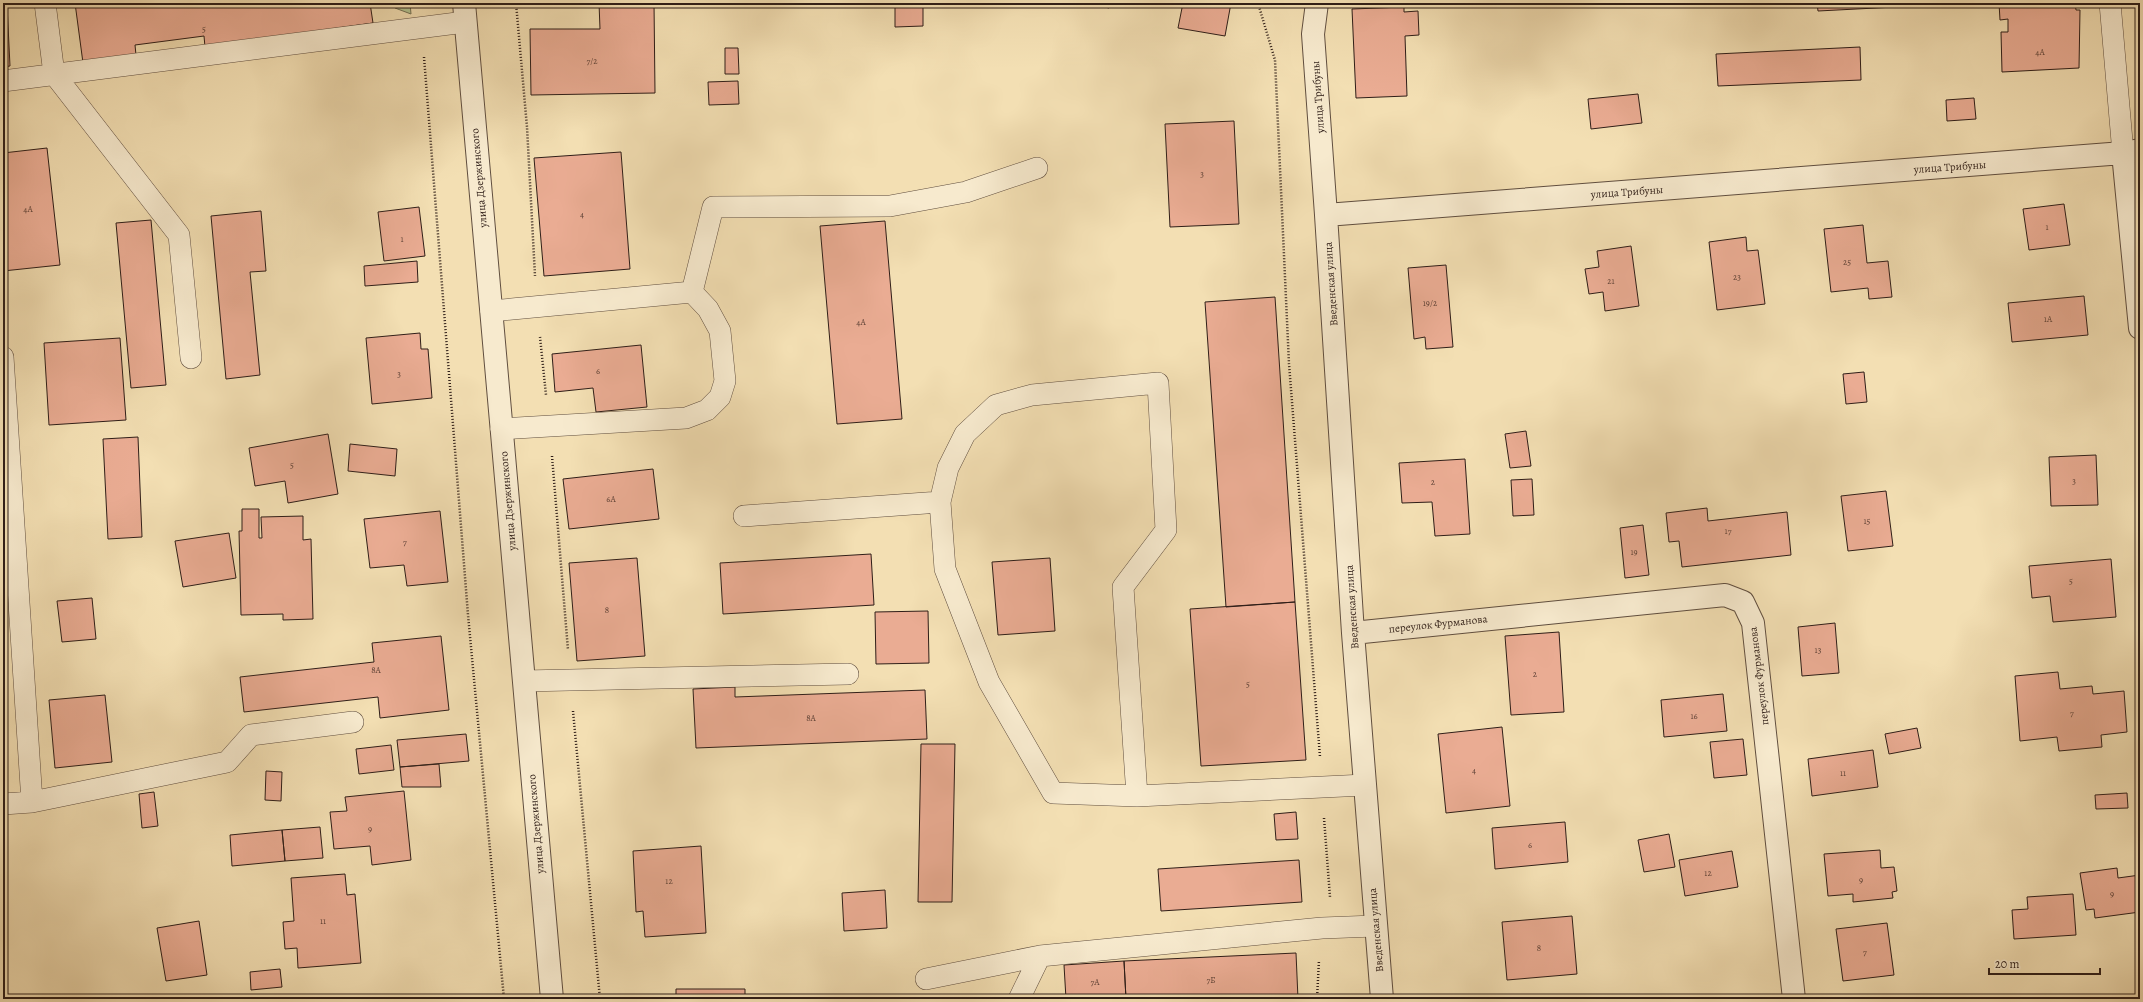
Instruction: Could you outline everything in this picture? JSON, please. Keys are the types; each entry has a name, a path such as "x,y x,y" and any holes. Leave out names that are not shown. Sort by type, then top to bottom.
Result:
{"street":[{"name":"улица Трибуны","path":"1317,3 1313,34 1326,215 2131,151"},
{"name":"улица Дзержинского","path":"465,13 552,999"},
{"path":"2131,151 2140,328"},
{"name":"Введенская улица","path":"1326,215 1353,633 1375,926 1382,999"},
{"name":"переулок Фурманова","path":"1353,633 1725,595 1743,602 1753,623 1794,999"}],"lane":[{"path":"44,3 54,74 178,235 191,358"},
{"path":"2110,3 2131,151"},
{"path":"3,81 422,28 465,13"},
{"path":"692,292 713,207 890,206 966,192 1037,168"},
{"path":"491,311 692,292"},
{"path":"501,429 686,418 707,410 720,397 725,381 720,331 708,309 692,292"},
{"path":"3,357 32,802"},
{"path":"1137,796 1123,587 1166,530 1158,383 1032,395 996,405 965,434 948,468 940,502 945,569 990,682 1053,794 1137,796 1364,785"},
{"path":"744,516 940,502"},
{"path":"524,681 848,674"},
{"path":"3,804 32,802 227,762 251,735 353,722"},
{"path":"926,979 1040,956 1322,928 1375,926"},
{"path":"1019,999 1040,956"}],"path":[{"path":"516,3 526,127 536,307 550,426 570,680 600,999"},
{"path":"1258,3 1275,60 1289,364 1320,759"},
{"path":"422,28 467,608 504,999"},
{"path":"1317,999 1322,928 1330,909 1324,814"}],"green space":[{"path":"395,3 410,3 411,14 395,8"}],"building":[{"path":"3,3 25,3 7,5 10,66 3,67"},
{"path":"75,3 370,3 373,23 205,47 204,36 135,45 136,55 83,63"},
{"path":"599,3 654,3 655,93 531,95 530,29 600,29"},
{"path":"700,3 717,3 718,7 700,7"},
{"path":"895,3 923,3 923,26 895,27"},
{"path":"1088,3 1110,3 1109,8"},
{"path":"1183,3 1231,3 1225,36 1178,28"},
{"path":"1817,3 1895,3 1895,7 1818,11"},
{"path":"1999,3 2075,3 2076,10 2080,10 2079,68 2002,72 2001,32 2008,32 2008,19 2000,20"},
{"path":"1404,7 1404,12 1418,11 1419,35 1405,36 1407,96 1356,98 1352,9"},
{"path":"1860,47 1861,80 1718,86 1716,54"},
{"path":"725,48 738,48 739,74 725,74"},
{"path":"738,81 739,104 709,105 708,82"},
{"path":"1638,94 1642,123 1591,129 1588,99"},
{"path":"1974,98 1976,119 1947,121 1946,100"},
{"path":"1234,121 1239,224 1170,227 1165,124"},
{"path":"47,148 60,265 3,271 3,153"},
{"path":"621,152 630,269 544,276 534,158"},
{"path":"2064,204 2070,245 2029,250 2023,209"},
{"path":"419,207 425,256 384,261 378,212"},
{"path":"261,211 266,271 250,272 260,375 226,379 211,216"},
{"path":"151,220 166,385 131,388 116,223"},
{"path":"885,221 902,419 837,424 820,226"},
{"path":"1863,225 1867,263 1888,261 1892,297 1869,299 1868,288 1831,292 1824,229"},
{"path":"1746,237 1747,251 1758,250 1765,304 1717,310 1709,242"},
{"path":"1631,246 1639,306 1605,311 1603,292 1589,294 1585,269 1599,267 1597,251"},
{"path":"417,261 418,282 365,286 364,266"},
{"path":"1446,265 1453,347 1426,349 1425,337 1414,339 1408,268"},
{"path":"2084,296 2088,335 2012,342 2008,303"},
{"path":"1275,297 1295,602 1226,607 1205,302"},
{"path":"420,333 421,349 428,349 432,398 372,404 366,338"},
{"path":"120,338 126,420 49,425 44,343"},
{"path":"641,345 647,407 596,412 593,388 555,392 552,354"},
{"path":"1864,372 1867,402 1846,404 1843,374"},
{"path":"1526,431 1531,466 1510,468 1505,434"},
{"path":"328,434 338,494 288,503 285,481 255,486 249,448"},
{"path":"138,437 142,537 108,539 103,439"},
{"path":"350,444 397,449 395,476 348,471"},
{"path":"2096,455 2098,505 2051,506 2049,457"},
{"path":"1465,459 1470,534 1435,536 1432,502 1402,503 1399,463"},
{"path":"653,469 659,519 569,529 563,479"},
{"path":"1532,479 1534,515 1513,516 1511,480"},
{"path":"1886,491 1893,546 1848,551 1841,496"},
{"path":"1707,508 1708,521 1787,512 1791,555 1682,567 1679,541 1669,542 1666,513"},
{"path":"242,509 259,509 259,538 262,538 261,517 303,516 303,540 311,539 313,619 283,620 283,614 241,615 239,531 242,531"},
{"path":"440,511 448,582 407,586 404,565 370,568 364,519"},
{"path":"1643,525 1649,575 1625,578 1620,528"},
{"path":"229,533 236,578 183,587 175,541"},
{"path":"871,554 874,605 723,614 720,563"},
{"path":"637,558 645,656 577,661 569,563"},
{"path":"1050,558 1055,631 998,635 992,562"},
{"path":"2111,559 2116,617 2053,622 2050,596 2032,598 2029,566"},
{"path":"92,598 96,639 62,642 57,601"},
{"path":"1295,602 1306,760 1201,766 1190,609"},
{"path":"928,611 929,663 876,664 875,612"},
{"path":"1835,623 1839,673 1802,676 1798,627"},
{"path":"1559,632 1564,712 1511,715 1505,636"},
{"path":"441,636 449,710 380,718 378,697 244,712 240,677 374,662 372,643"},
{"path":"2058,672 2060,689 2092,686 2093,694 2124,691 2127,732 2101,735 2102,747 2059,751 2057,737 2020,741 2015,676"},
{"path":"735,687 735,697 925,690 927,739 696,748 693,689"},
{"path":"1723,694 1727,731 1664,737 1661,700"},
{"path":"105,695 112,762 55,768 49,700"},
{"path":"1502,727 1510,806 1446,813 1438,734"},
{"path":"1917,728 1921,748 1889,754 1885,734"},
{"path":"466,734 469,761 400,767 397,740"},
{"path":"1743,739 1747,775 1714,778 1710,742"},
{"path":"921,744 955,744 952,902 918,902"},
{"path":"391,745 394,770 359,774 356,749"},
{"path":"1873,750 1878,787 1812,796 1808,759"},
{"path":"439,764 441,787 402,787 400,767"},
{"path":"266,771 282,772 281,801 265,800"},
{"path":"404,791 411,860 372,865 370,846 334,849 330,812 347,811 345,797"},
{"path":"154,792 158,826 142,828 139,794"},
{"path":"2127,793 2128,808 2096,809 2095,795"},
{"path":"1296,812 1298,839 1276,840 1274,814"},
{"path":"1565,822 1568,862 1495,869 1492,828"},
{"path":"320,827 323,858 285,861 282,830"},
{"path":"282,830 285,861 232,866 230,835"},
{"path":"1669,834 1675,867 1644,872 1638,840"},
{"path":"701,846 706,933 645,937 643,911 636,912 633,851"},
{"path":"1880,850 1881,868 1894,867 1897,891 1892,892 1893,898 1853,902 1853,894 1828,896 1824,854"},
{"path":"1732,851 1738,887 1685,896 1679,860"},
{"path":"1299,860 1302,902 1161,911 1158,869"},
{"path":"2117,868 2118,878 2140,875 2140,912 2095,918 2094,909 2086,910 2080,873"},
{"path":"345,874 347,895 355,894 361,963 298,968 297,948 285,949 283,922 294,921 291,878"},
{"path":"885,890 887,928 844,931 842,893"},
{"path":"2073,894 2076,935 2014,939 2012,910 2028,909 2027,897"},
{"path":"1572,916 1577,974 1507,980 1502,922"},
{"path":"199,921 207,975 166,981 157,928"},
{"path":"1887,923 1894,975 1843,981 1836,929"},
{"path":"1296,953 1298,999 1126,999 1124,961"},
{"path":"1124,961 1126,999 1066,999 1064,965"},
{"path":"280,969 282,987 251,990 250,972"},
{"path":"676,989 745,989 745,999 676,999"},
{"path":"2124,995 2124,999 2103,999 2103,997"}]}
